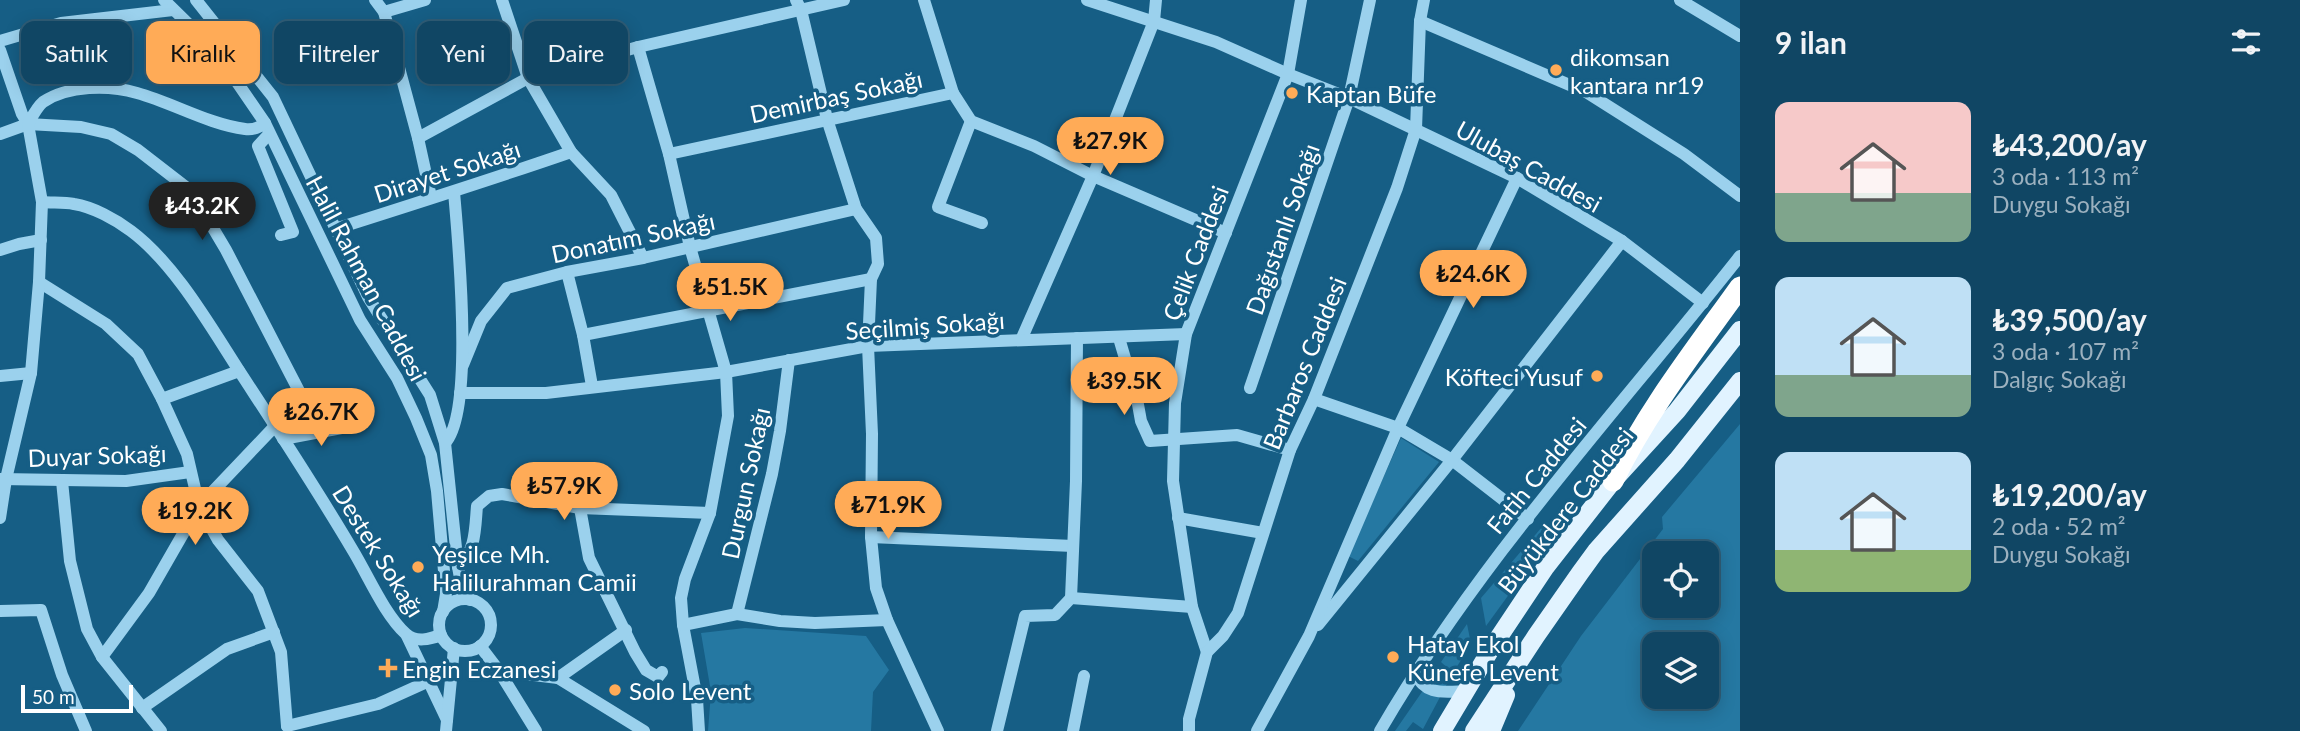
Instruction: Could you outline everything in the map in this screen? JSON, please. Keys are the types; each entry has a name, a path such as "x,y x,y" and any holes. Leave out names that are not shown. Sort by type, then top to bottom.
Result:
{"highway":[{"path":"1613,481 1655,408 1740,287"}],"main road":[{"name":"Büyükdere Caddesi","path":"1442,731 1491,649 1545,568 1613,481 1677,411 1740,330"},
{"name":"Büyükdere Caddesi","path":"1474,731 1559,601 1596,551 1677,460 1740,381"},
{"path":"1491,731 1515,666"}],"street":[{"name":"Halil Rahman Caddesi","path":"196,0 273,97 368,297 429,396 446,443 458,567 470,600"},
{"path":"375,0 384,12 431,197"},
{"path":"384,12 425,0"},
{"path":"502,0 524,66"},
{"path":"628,50 798,5 844,0"},
{"path":"924,0 953,93"},
{"name":"Ulubaş Caddesi","path":"1087,0 1216,42 1349,98 1517,178 1622,241 1703,303"},
{"path":"1021,340 1093,176 1154,22 1156,0"},
{"name":"Çelik Caddesi","path":"1207,652 1192,607 1173,481 1175,403 1185,334 1288,74 1301,0"},
{"name":"Dağıstanlı Sokağı","path":"1250,388 1349,98 1370,0"},
{"name":"Barbaros Caddesi","path":"1189,731 1189,719 1207,652 1223,636 1238,613 1290,450 1314,399 1397,188 1416,129 1420,21 1424,0"},
{"path":"1687,2 1740,36"},
{"name":"Halil Rahman Caddesi","path":"168,5 215,50 267,129 360,320 397,378 431,455 446,594 443,612"},
{"path":"0,41 61,23 168,5"},
{"path":"798,5 827,120 856,209 876,238 878,264 871,279 868,346 872,435 871,537 876,588 887,620 938,731"},
{"path":"1420,21 1586,92 1684,154 1740,196"},
{"path":"638,47 726,372 728,416 710,513 685,579 681,598 683,625 697,699 699,731"},
{"path":"0,50 28,124 42,202 39,282 31,373 3,479 0,518"},
{"path":"418,138 524,80"},
{"path":"531,84 571,152 611,195 643,258"},
{"path":"28,124 41,104 66,91 103,89 135,92 247,130 267,129 258,146 293,232 281,235"},
{"name":"Demirbaş Sokağı","path":"669,154 953,93 971,121"},
{"path":"982,223 938,207 971,121 1034,146 1093,176 1226,233"},
{"path":"0,134 28,124 81,127 111,134 138,150 191,191 226,250 299,391 307,434"},
{"name":"Dirayet Sokağı","path":"335,229 571,152"},
{"path":"1257,731 1309,636 1398,428 1517,178"},
{"path":"446,443 451,437 456,420 463,365 460,259 454,192"},
{"name":"Destek Sokağı","path":"42,202 74,204 108,216 132,232 164,264 194,300 351,546 388,610 408,636 429,640 441,635"},
{"name":"Donatım Sokağı","path":"463,365 481,321 507,288 567,272 643,258 856,209"},
{"path":"0,250 41,240"},
{"path":"1309,636 1452,460 1622,241"},
{"name":"Fatih Caddesi","path":"1380,731 1414,672 1468,595 1740,256"},
{"path":"567,272 583,335 592,386"},
{"path":"583,335 871,279"},
{"path":"39,282 106,324 138,354 162,398 187,454 200,506 218,540 258,591 281,652 287,729 378,704 429,681"},
{"name":"Seçilmiş Sokağı","path":"460,393 546,393 726,372 868,346 1185,334"},
{"path":"996,731 1025,616 1055,615 1071,598 1076,481 1077,338"},
{"path":"1119,338 1138,399 1141,421 1150,441 1237,435 1290,450"},
{"name":"Durgun Sokağı","path":"737,614 772,474 789,360"},
{"path":"162,398 239,370"},
{"path":"0,376 31,373"},
{"path":"1314,399 1398,428 1452,460 1528,519"},
{"path":"102,657 149,593 200,506 275,426"},
{"path":"283,439 352,426"},
{"name":"Duyar Sokağı","path":"3,479 126,481 190,472"},
{"path":"62,481 70,561 87,629 102,657 161,731"},
{"path":"458,567 469,557 477,506 489,496 502,494 580,508 710,513"},
{"path":"580,508 589,558 646,670 658,677 662,672"},
{"path":"1178,518 1263,533"},
{"path":"871,537 1073,546"},
{"path":"1071,598 1192,607"},
{"path":"470,600 485,608 489,616 490,632 480,646 468,651 454,649 441,635 439,627 443,612 454,601 470,600"},
{"path":"0,611 41,610 62,675 86,731"},
{"path":"683,625 737,614 816,623 887,620"},
{"path":"558,678 626,630"},
{"path":"142,708 227,649 274,632"},
{"path":"408,636 447,725"},
{"path":"480,646 499,671 536,731"},
{"path":"447,725 454,649"},
{"path":"499,671 558,678 644,731"},
{"path":"1414,672 1419,682 1428,690 1466,691"},
{"path":"1073,731 1084,676"}],"shaded area":[{"path":"1740,424 1740,731 1518,731 1581,636 1642,556 1642,618 1719,618 1719,541 1654,541 1663,529 1662,517"},
{"path":"1401,438 1439,462 1358,561 1348,556"},
{"path":"1552,524 1531,564 1486,626 1481,598 1542,527"},
{"path":"1467,624 1471,644 1453,673 1441,662"},
{"path":"745,628 866,636 889,670 873,692 871,731 708,731 711,692 701,633"},
{"path":"1435,673 1448,682 1423,729 1413,722 1406,731 1395,731"}],"place":[{"name":"dikomsan kantara nr19","path":"1556,70"},
{"name":"Kaptan Büfe","path":"1292,93"},
{"name":"Köfteci Yusuf","path":"1597,376"},
{"name":"Yeşilce Mh. Halilurahman Camii","path":"418,567"},
{"name":"Hatay Ekol Künefe Levent","path":"1393,657"},
{"name":"Engin Eczanesi","path":"388,668"},
{"name":"Solo Levent","path":"615,690"}]}
